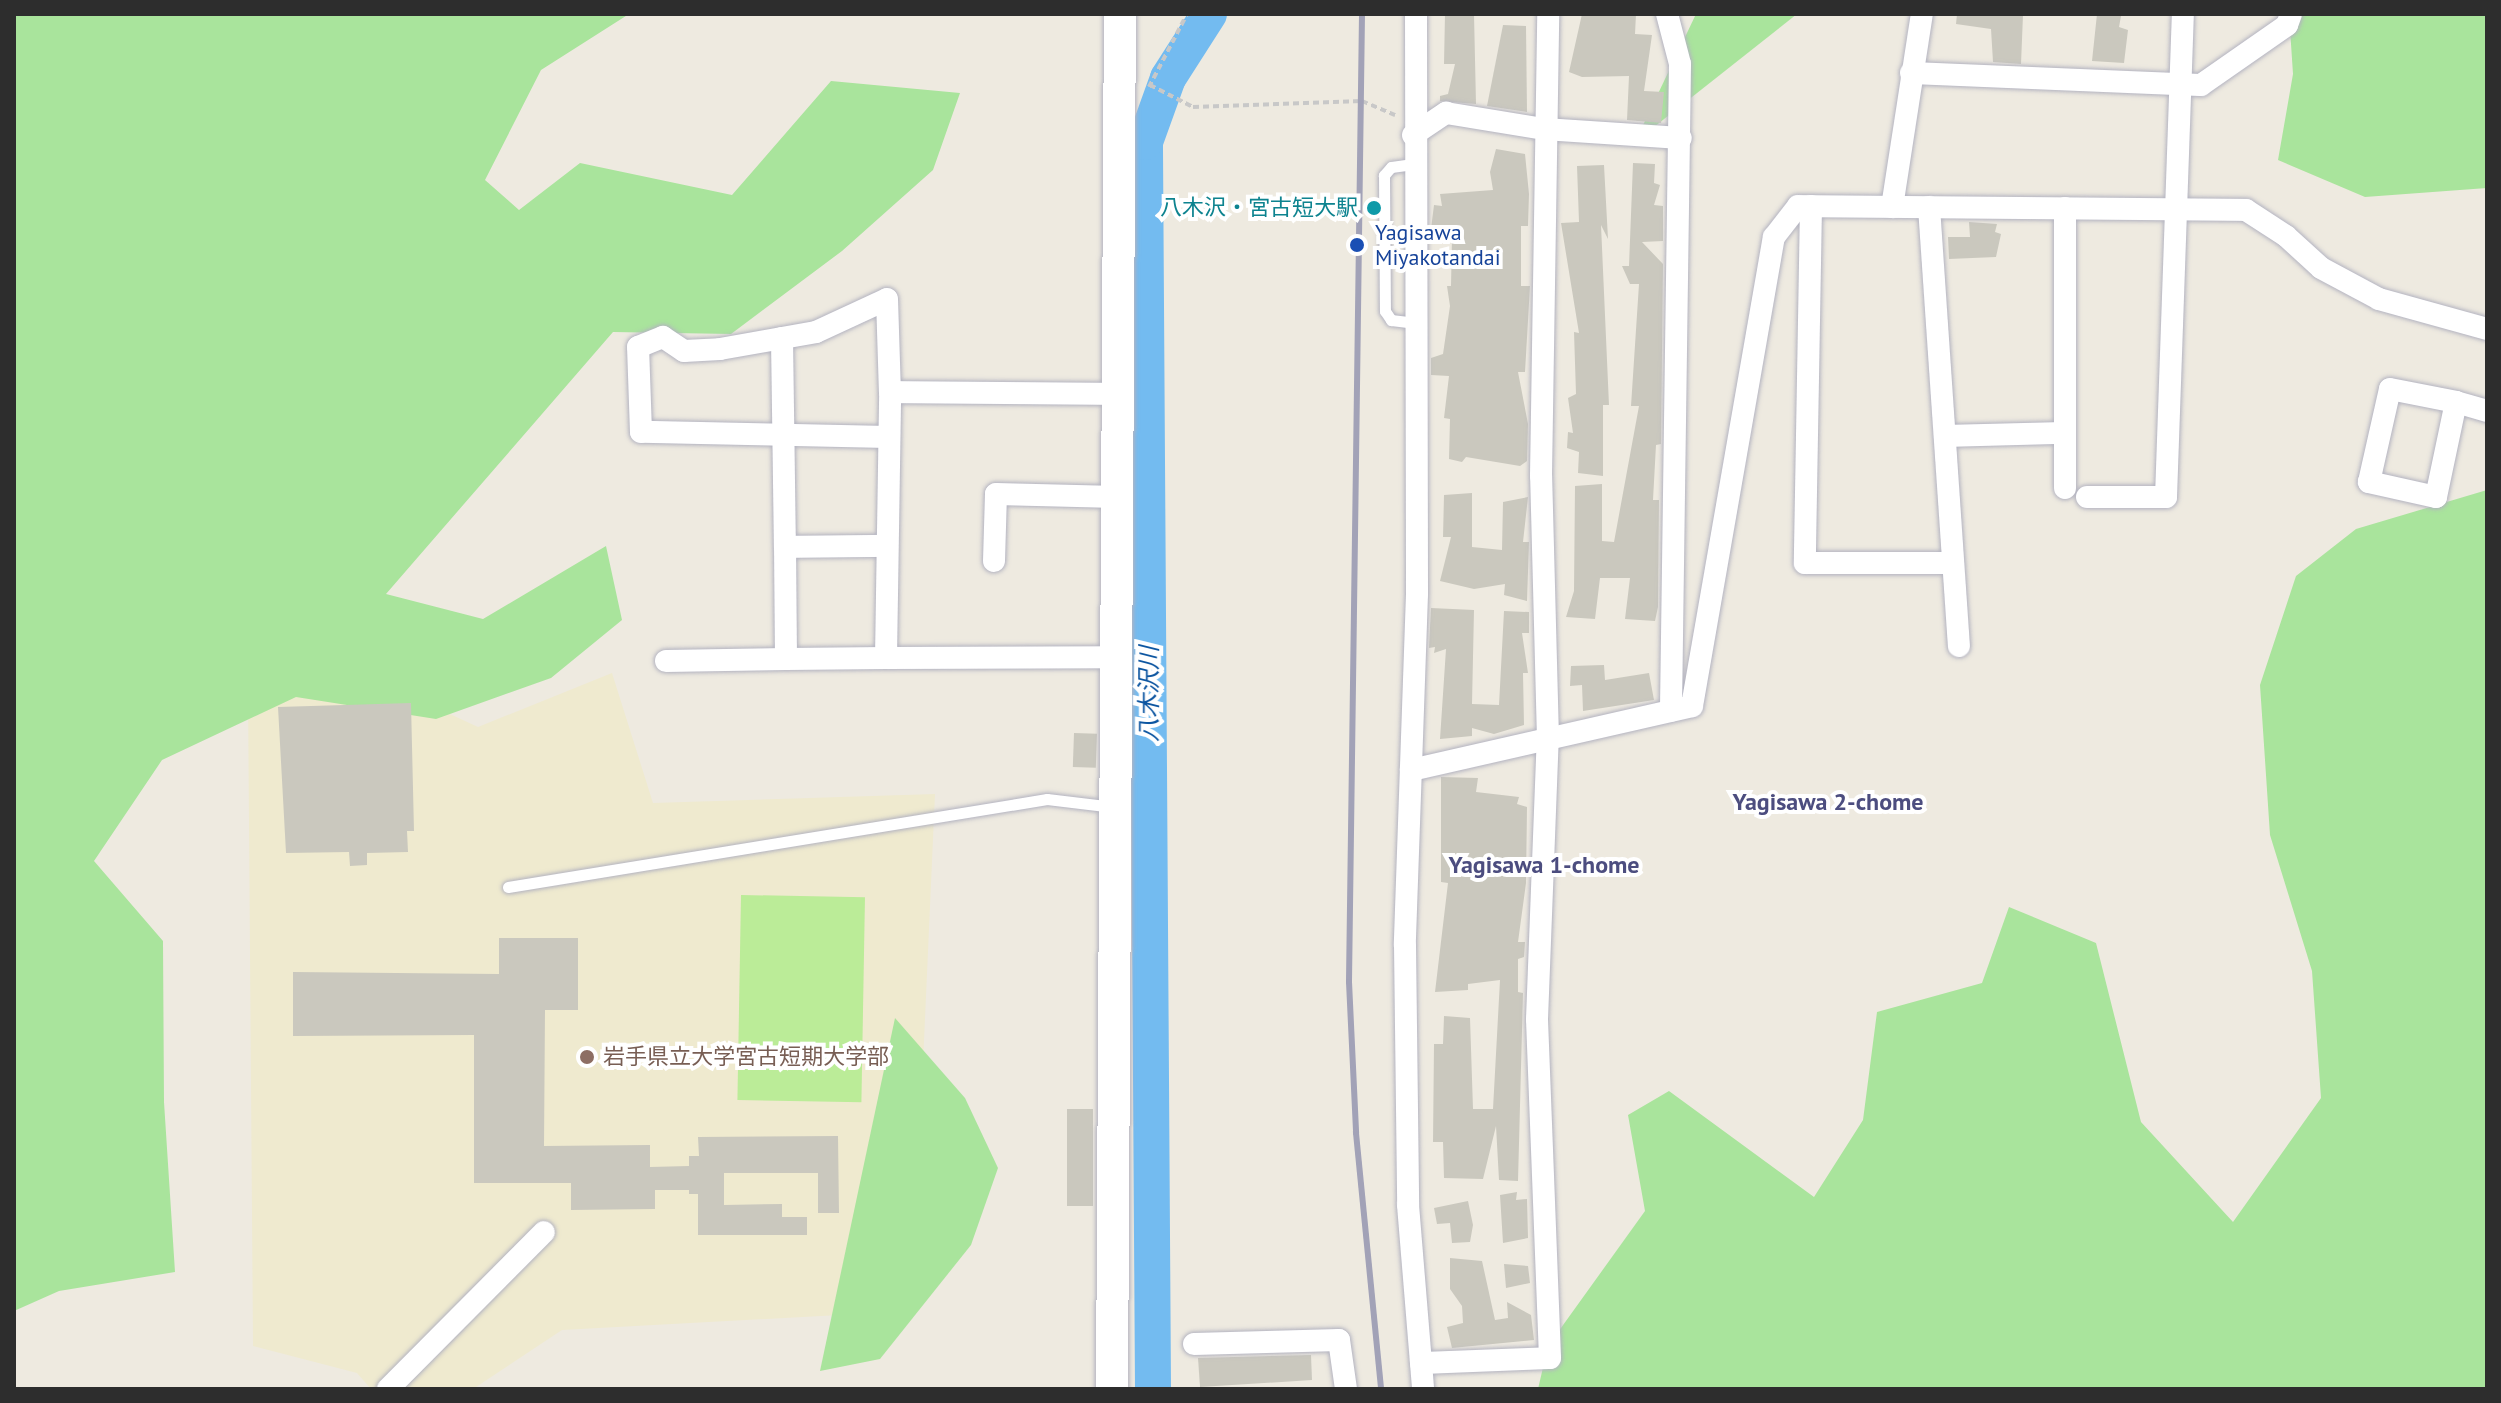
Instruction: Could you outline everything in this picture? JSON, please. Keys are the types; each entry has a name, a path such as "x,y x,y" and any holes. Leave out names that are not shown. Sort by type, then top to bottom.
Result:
{"street":[{"path":"1112,1389 1120,14"},
{"path":"1416,14 1413,164 1417,594 1405,945 1408,1205 1423,1389"},
{"path":"1421,1363 1550,1358 1537,1019 1548,739 1541,476 1548,14"},
{"path":"1667,14 1680,64 1681,138 1671,711"},
{"path":"1892,207 1922,14"},
{"path":"2087,497 2166,497 2180,209 2183,14"},
{"path":"1911,73 2201,85 2238,63 2287,25 2291,14"},
{"path":"1413,135 1446,113 1544,129 1681,138"},
{"path":"1411,770 1692,706 1774,237 1798,206 2246,210 2286,236 2321,268 2379,299 2487,329"},
{"path":"1811,206 1805,563 1953,563"},
{"path":"1929,207 1959,646"},
{"path":"2065,208 2065,488"},
{"path":"886,658 885,546 889,437 890,392 887,299 816,332 684,351 663,337 638,347 641,432 889,437"},
{"path":"782,338 786,659"},
{"path":"2456,402 2436,497 2369,482 2390,389 2456,402 2487,411"},
{"path":"890,392 1117,394"},
{"path":"1945,436 2063,433"},
{"path":"994,561 996,494 1117,497"},
{"path":"785,547 885,546"},
{"path":"666,661 1116,657"},
{"path":"388,1389 544,1232"},
{"path":"1194,1344 1339,1340 1346,1389"}],"lane":[{"path":"508,887 790,837 1047,799 1115,807"}],"path":[{"path":"1120,117 1138,104 1187,14"},
{"path":"1150,85 1193,107 1362,101 1391,115 1413,112"}],"shaded area":[{"name":"岩手県立大学宮古短期大学部","path":"612,673 653,803 935,794 912,1311 562,1330 473,1389 371,1389 357,1373 253,1346 248,692 400,691 478,727"}],"green space":[{"path":"14,14 629,14 541,70 485,180 519,210 580,163 732,195 831,81 960,93 933,170 842,251 731,334 613,332 386,594 483,619 606,546 622,620 551,678 436,719 296,697 162,760 94,861 163,941 164,1102 175,1272 59,1291 14,1311"},
{"path":"1696,14 1797,14 1635,142"},
{"path":"2289,14 2487,14 2487,188 2365,197 2278,160 2293,74"},
{"path":"2487,490 2487,1389 1538,1389 1548,1346 1645,1211 1628,1115 1669,1091 1814,1197 1863,1120 1877,1012 1982,983 2009,907 2096,943 2141,1122 2233,1222 2321,1098 2312,971 2270,835 2260,685 2296,576 2356,529"},
{"path":"741,895 865,897 861,1102 737,1100"},
{"path":"895,1018 965,1098 998,1168 971,1245 880,1359 820,1371"}],"building":[{"path":"1445,14 1474,14 1476,104 1440,101 1440,96 1448,94 1455,64 1444,64"},
{"path":"1582,14 1636,14 1635,34 1652,35 1644,91 1664,92 1661,123 1627,120 1629,76 1582,77 1569,72"},
{"path":"1957,14 2023,15 2021,64 1993,62 1991,29 1956,24"},
{"path":"2097,14 2121,16 2119,27 2128,30 2124,63 2092,61"},
{"path":"1503,25 1526,26 1527,112 1487,106"},
{"path":"1496,149 1525,154 1529,194 1528,226 1521,226 1521,286 1530,286 1525,372 1518,372 1528,424 1527,461 1520,466 1466,457 1462,462 1449,459 1450,419 1444,418 1449,376 1431,375 1431,358 1443,354 1450,306 1447,286 1451,286 1452,237 1431,229 1434,205 1442,206 1440,194 1493,190 1490,172"},
{"path":"1633,163 1655,164 1654,183 1660,185 1654,205 1663,206 1663,241 1642,242 1663,264 1661,444 1656,445 1653,500 1659,500 1658,607 1655,621 1625,619 1630,578 1600,578 1595,619 1566,617 1574,591 1575,486 1602,484 1602,541 1614,542 1639,406 1631,406 1639,284 1630,284 1622,266 1629,266"},
{"path":"1604,165 1608,239 1601,225 1609,405 1603,405 1603,476 1578,473 1579,452 1567,448 1568,432 1573,433 1568,398 1576,394 1574,332 1579,333 1561,223 1579,222 1577,166"},
{"path":"1969,222 1997,224 1995,232 2001,234 1996,257 1949,259 1948,237 1970,237"},
{"path":"1472,493 1472,547 1502,550 1503,502 1528,497 1523,542 1529,542 1527,601 1504,595 1505,584 1474,589 1440,581 1451,537 1443,537 1444,495"},
{"path":"1431,608 1474,610 1472,704 1499,705 1504,611 1529,612 1529,633 1522,633 1528,673 1523,673 1524,725 1494,734 1472,728 1472,736 1440,739 1446,649 1434,653 1435,647 1429,648"},
{"path":"1604,665 1605,680 1649,673 1654,700 1583,711 1582,685 1570,686 1571,666"},
{"path":"411,703 414,831 407,831 408,852 367,853 367,865 350,866 349,852 286,853 278,707"},
{"path":"1074,733 1097,734 1096,768 1073,767"},
{"path":"1441,777 1478,778 1476,792 1519,797 1517,804 1527,807 1526,883 1518,942 1525,942 1524,957 1518,959 1518,992 1523,993 1518,1181 1499,1180 1496,1126 1483,1179 1444,1178 1443,1142 1433,1142 1434,1044 1443,1044 1444,1016 1470,1018 1473,1109 1493,1109 1500,980 1468,984 1468,990 1435,992 1448,883 1441,882"},
{"path":"499,938 578,938 578,1010 545,1010 544,1146 650,1145 650,1167 689,1166 689,1156 699,1156 698,1137 838,1136 839,1213 818,1213 818,1173 724,1173 724,1205 782,1204 782,1217 807,1217 807,1235 698,1235 698,1194 689,1194 689,1190 655,1190 655,1209 571,1210 571,1183 474,1183 474,1035 293,1036 293,972 499,974"},
{"path":"1067,1109 1093,1109 1093,1206 1067,1206"},
{"path":"1517,1192 1516,1200 1527,1199 1528,1238 1503,1243 1500,1195"},
{"path":"1468,1201 1473,1225 1470,1242 1452,1243 1450,1223 1437,1224 1434,1208"},
{"path":"1450,1258 1482,1261 1495,1320 1508,1318 1507,1302 1531,1315 1534,1340 1452,1348 1447,1327 1463,1323 1462,1306 1450,1289"},
{"path":"1504,1264 1528,1266 1530,1283 1506,1288"},
{"path":"1311,1355 1312,1380 1200,1387 1198,1358"}],"waterway":[{"name":"八木沢川","path":"1153,1389 1145,142 1168,78 1209,14"}],"railway":[{"path":"1362,14 1349,982 1356,1133 1381,1389"}],"place":[{"name":"八木沢・宮古短大駅","path":"1374,208"},
{"name":"Yagisawa Miyakotandai","path":"1357,245"},
{"name":"岩手県立大学宮古短期大学部","path":"587,1057"}],"district":[{"name":"Yagisawa 2-chome","path":"1828,802"},
{"name":"Yagisawa 1-chome","path":"1544,865"}]}
